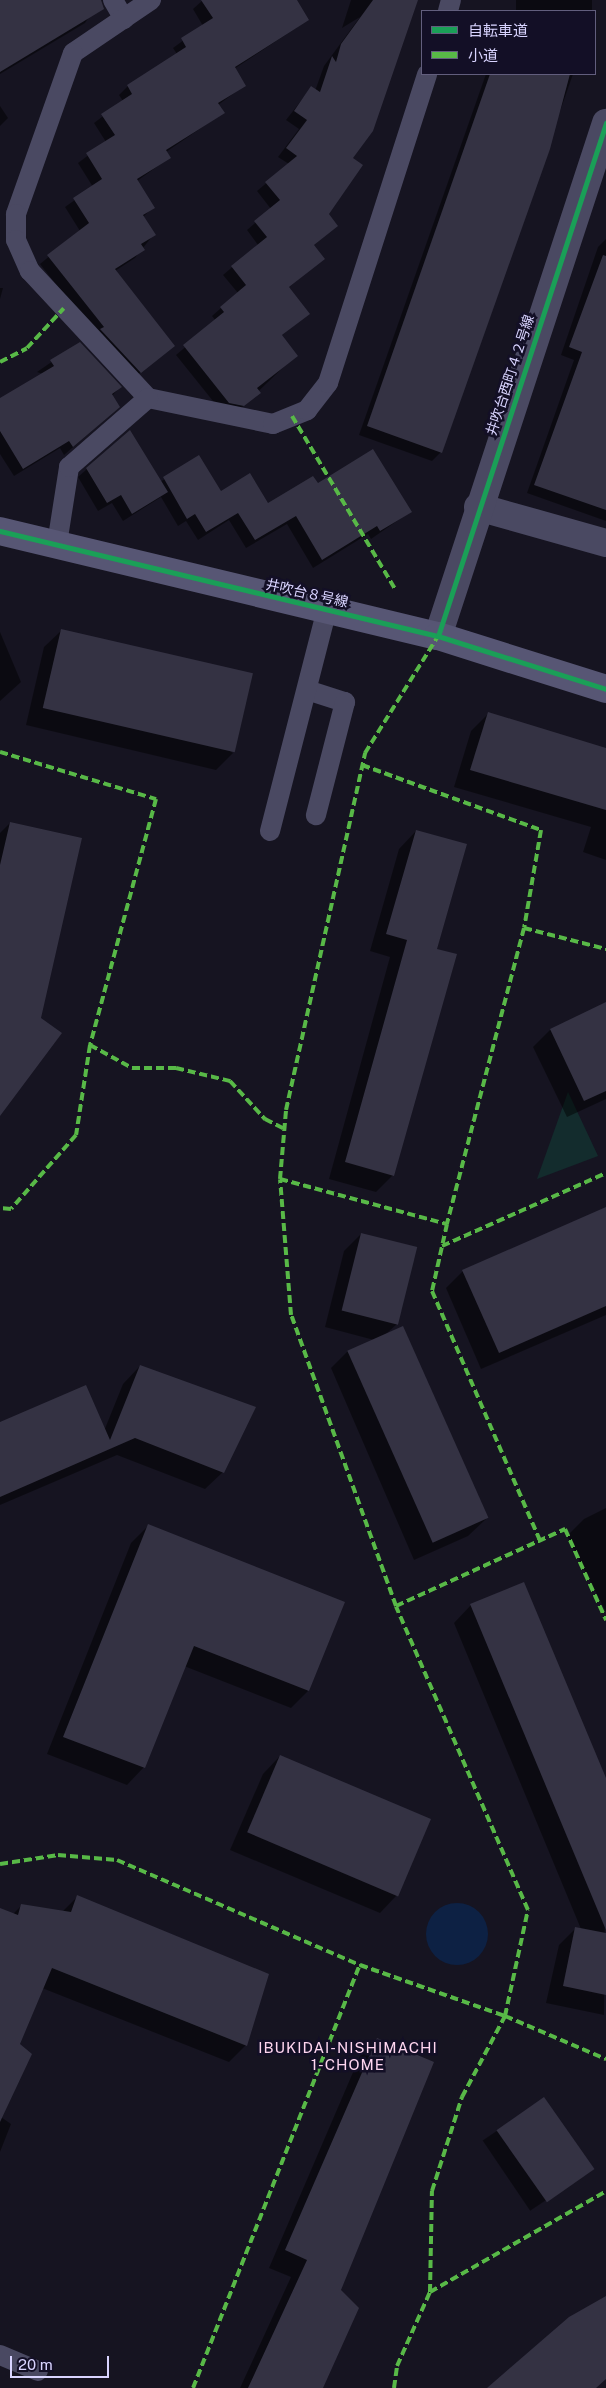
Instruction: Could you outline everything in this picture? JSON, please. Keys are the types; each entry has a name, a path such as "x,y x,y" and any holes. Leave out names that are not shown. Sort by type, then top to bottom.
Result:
{"street":[{"name":"井吹台西町４２号線","path":"438,636 478,507 606,123"},
{"path":"478,507 606,543"},
{"name":"井吹台８号線","path":"0,531 438,636 606,690"}],"lane":[{"path":"113,0 124,18"},
{"path":"151,0 72,53 16,214 16,240 30,271 148,398 272,424 307,410 328,383 428,75"},
{"path":"57,544 69,467 148,398"},
{"path":"270,831 327,609"},
{"path":"306,690 345,702 316,814"},
{"path":"0,2355 38,2371"}],"green space":[{"path":"568,1092 598,1156 537,1179"}],"water":[{"path":"451,1903 463,1903 479,1912 486,1922 488,1934 486,1946 479,1956 463,1965 451,1965 440,1960 431,1951 426,1940 426,1928 431,1917 440,1908"}],"building":[{"path":"0,0 101,0 104,9 0,72"},
{"path":"201,0 297,0 309,20 235,67 246,86 218,103 225,113 166,150 171,158 137,179 155,208 143,215 156,235 141,244 145,250 115,269 175,346 141,373 100,329 104,327 47,255 89,223 73,198 102,179 86,153 115,135 101,114 132,94 127,85 186,47 181,38 213,18"},
{"path":"373,0 418,0 373,131 353,158 363,165 329,214 338,226 314,245 325,259 289,287 310,314 282,335 298,356 257,388 261,393 244,406 229,403 183,345 224,312 220,307 246,285 231,266 267,237 254,221 280,200 265,182 297,156 286,148 307,120 294,111 311,86 320,92 332,56 336,62 341,44"},
{"path":"490,75 570,75 550,149 442,453 367,426"},
{"path":"603,255 606,256 606,510 534,485 582,352 569,347"},
{"path":"80,342 122,387 112,394 120,407 73,447 69,441 23,469 0,431 0,398 54,366 50,360"},
{"path":"130,430 168,492 132,514 121,495 107,503 86,468"},
{"path":"373,449 412,512 380,531 377,526 322,560 296,516 255,540 238,513 206,532 195,514 187,519 163,477 199,455 221,491 250,473 268,503 313,476 318,483"},
{"path":"61,629 253,673 235,752 43,708"},
{"path":"488,712 606,748 606,810 470,770"},
{"path":"10,822 82,838 41,1018 62,1033 0,1116 0,865"},
{"path":"416,830 467,844 437,949 457,954 394,1176 345,1162 407,940 386,934"},
{"path":"606,1002 606,1091 584,1101 550,1029"},
{"path":"606,1207 606,1306 499,1353 462,1270"},
{"path":"361,1233 417,1247 398,1325 342,1311"},
{"path":"403,1326 488,1518 433,1543 347,1351"},
{"path":"140,1365 256,1407 224,1473 135,1438 0,1497 0,1422 86,1385 110,1440"},
{"path":"148,1524 345,1602 309,1691 194,1646 145,1768 63,1737"},
{"path":"524,1582 606,1778 606,1930 470,1604"},
{"path":"280,1755 431,1819 398,1896 247,1832"},
{"path":"77,1895 269,1974 247,2046 52,1968 20,2044 32,2054 0,2122 0,1908 18,1915 21,1904 71,1912"},
{"path":"575,1927 606,1933 606,1995 563,1986"},
{"path":"377,2038 434,2062 341,2290 359,2308 323,2388 248,2388 307,2260 285,2250"},
{"path":"544,2097 594,2169 547,2202 496,2130"},
{"path":"606,2296 606,2379 596,2388 487,2388 569,2317"}],"marked path":[{"path":"0,362 27,348 64,308"},
{"path":"292,416 395,589"},
{"path":"430,2292 432,2191 462,2097 505,2016 528,1910 396,1606 291,1315 280,1179 286,1110 365,753 438,636"},
{"path":"0,752 156,799 90,1045 76,1135 11,1209 0,1208"},
{"path":"362,765 541,830 524,928 447,1224"},
{"path":"524,928 606,949"},
{"path":"90,1045 132,1068 176,1068 230,1081 265,1119 285,1129"},
{"path":"442,1246 606,1173"},
{"path":"280,1179 447,1224 432,1291 540,1540"},
{"path":"396,1606 565,1529 606,1620"},
{"path":"0,1864 58,1855 117,1860 360,1965 505,2016 606,2059"},
{"path":"193,2388 360,1965"},
{"path":"394,2388 397,2366 430,2292 606,2191"}],"cycle path":[{"path":"438,636 606,123"},
{"path":"0,531 438,636 606,689"}],"district":[{"name":"IBUKIDAI-NISHIMACHI 1-CHOME","path":"348,2056"}]}
